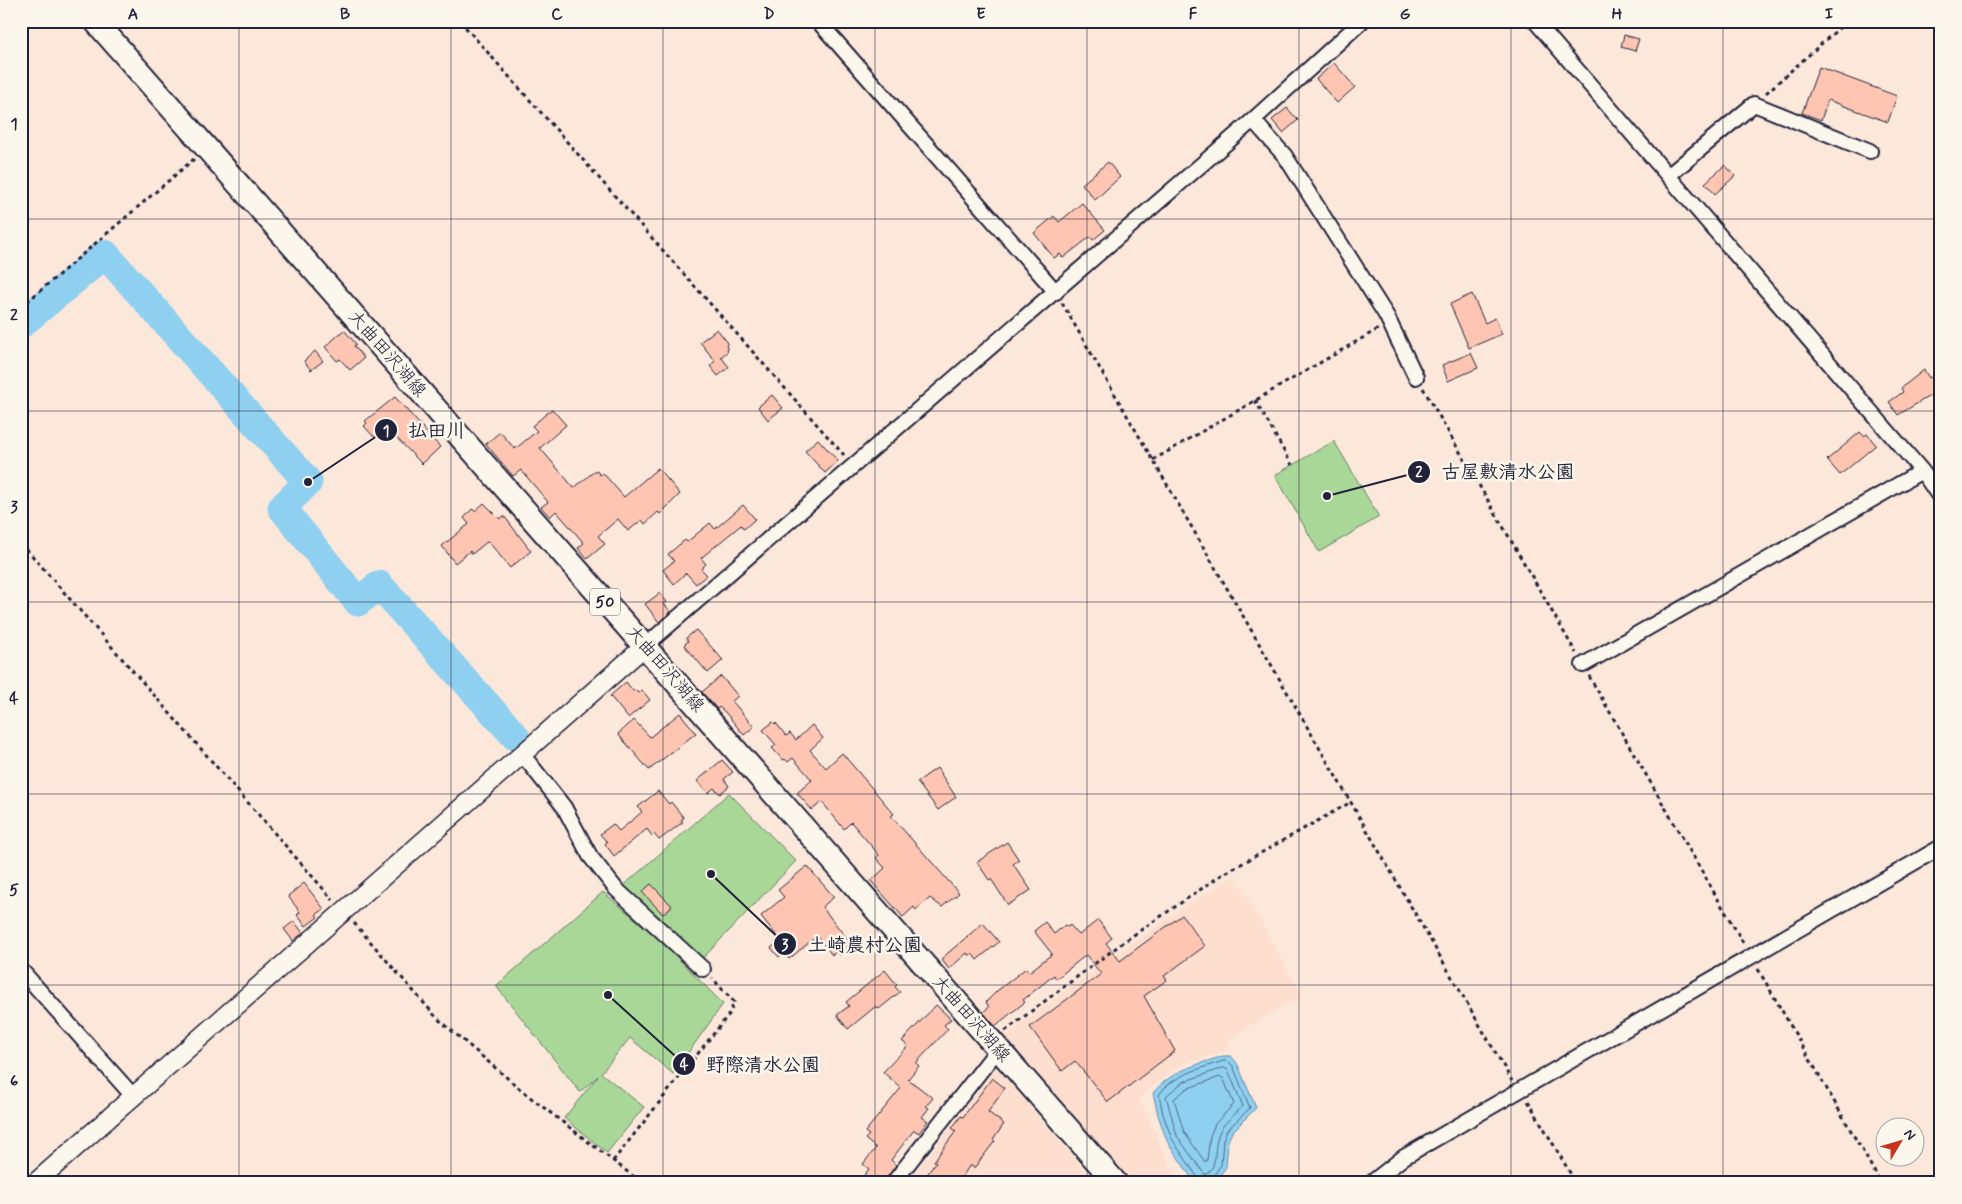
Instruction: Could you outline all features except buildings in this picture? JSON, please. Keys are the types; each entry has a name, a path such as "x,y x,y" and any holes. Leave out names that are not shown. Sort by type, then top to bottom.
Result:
{"main road":[{"name":"大曲田沢湖線","path":"95,21 1116,1183"}],"street":[{"path":"818,21 1056,292"},
{"path":"35,1183 645,646 1253,120 1362,21"},
{"path":"1535,21 1922,471 1941,499"},
{"path":"1668,176 1754,104 1870,150"},
{"path":"1253,120 1285,156 1389,322 1416,377"},
{"path":"1583,665 1922,471"},
{"path":"522,754 564,807 590,856 616,889 703,969"},
{"path":"1371,1183 1404,1157 1941,847"},
{"path":"21,970 133,1096"},
{"path":"893,1183 994,1046"}],"path":[{"path":"460,21 853,465"},
{"path":"1754,104 1847,21"},
{"path":"21,307 206,148"},
{"path":"1056,292 1508,1077 1531,1105 1576,1183"},
{"path":"1153,460 1389,322"},
{"path":"1416,377 1881,1183"},
{"path":"1254,400 1292,465"},
{"path":"21,543 437,1018 526,1094 642,1183"},
{"path":"994,1046 1125,941 1220,876 1351,802"},
{"path":"613,1161 730,1013 734,1002 703,969"}],"shaded area":[{"path":"1235,876 1302,995 1228,1039 1232,1049 1183,1064 1152,1086 1140,1099 1161,1147 1180,1183 1126,1183 1004,1039 1024,1021 1128,946 1182,908"},
{"path":"997,1067 1095,1183 908,1183"}],"green space":[{"path":"1334,441 1379,517 1319,552 1275,475"},
{"path":"729,793 796,861 703,958 623,886"},
{"path":"603,892 660,940 723,1004 673,1074 630,1038 601,1073 644,1107 607,1153 564,1118 598,1076 580,1092 496,986"}],"water":[{"path":"1223,1056 1231,1056 1237,1063 1256,1108 1232,1132 1228,1141 1226,1167 1214,1183 1195,1183 1167,1141 1153,1093 1168,1079 1185,1069"}],"waterway":[{"path":"21,324 105,254 308,482 282,508 358,602 379,585 515,736"}],"place":[{"name":"払田川","path":"308,482"},
{"name":"古屋敷清水公園","path":"1327,496"},
{"name":"土崎農村公園","path":"711,874"},
{"name":"野際清水公園","path":"608,995"}]}
